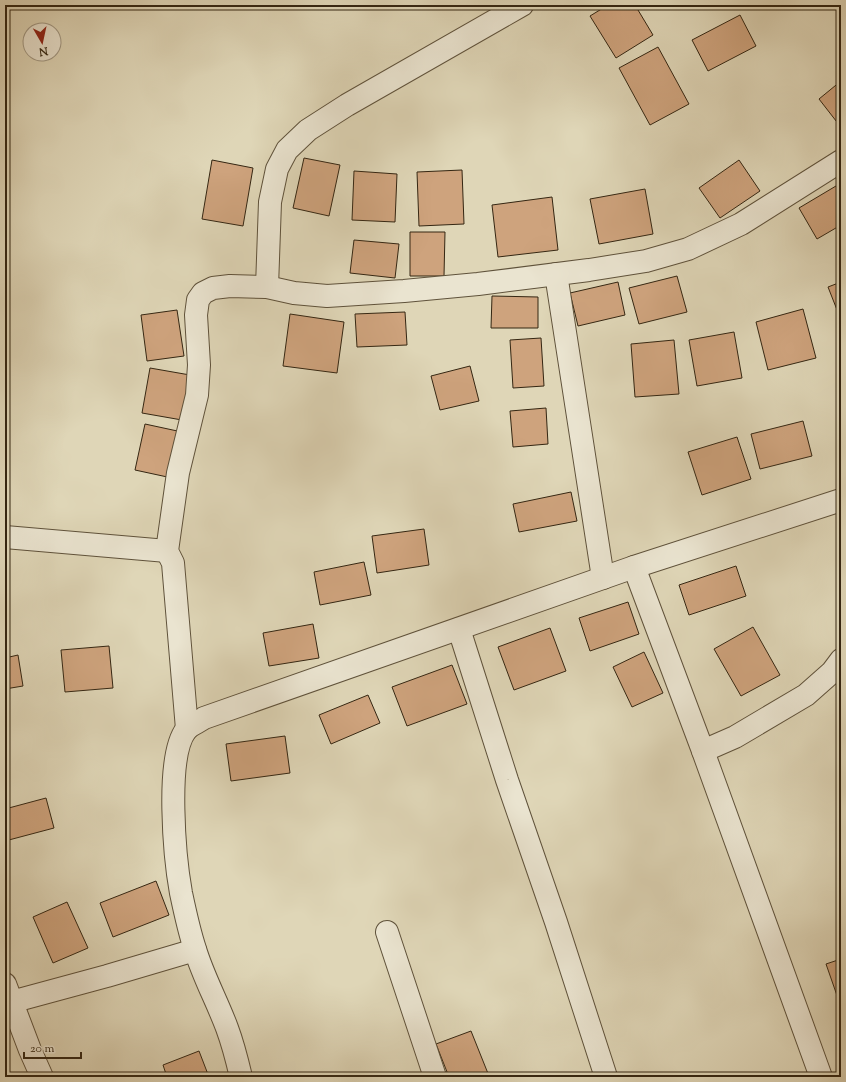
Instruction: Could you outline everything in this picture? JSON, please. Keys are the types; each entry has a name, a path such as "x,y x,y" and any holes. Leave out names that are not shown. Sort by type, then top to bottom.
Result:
{"street":[{"path":"267,287 270,202 277,169 287,150 308,130 347,105 512,8"},
{"path":"187,729 174,563 166,551 178,473 197,395 199,365 196,314 198,300 203,293 213,288 230,286 267,287 294,293 327,296 404,291 478,284 646,261 688,249 741,224 841,161"},
{"path":"556,274 603,578"},
{"path":"241,1077 227,1028 195,950 181,893 175,846 173,791 175,763 179,744 187,729 204,718 634,567 840,502"},
{"path":"5,536 166,551"},
{"path":"634,567 703,751 821,1077"},
{"path":"459,629 507,780 556,922 606,1077"},
{"path":"703,751 736,737 806,695 832,672 841,660"},
{"path":"387,932 435,1077"},
{"path":"42,1077 8,993 107,976 195,950"}],"building":[{"path":"608,5 635,5 653,35 616,58 590,16"},
{"path":"740,15 756,46 708,71 692,40"},
{"path":"658,47 689,104 650,125 619,68"},
{"path":"841,81 841,125 840,126 819,99"},
{"path":"304,158 340,165 329,216 293,208"},
{"path":"212,160 253,168 243,226 202,219"},
{"path":"739,160 760,191 720,218 699,188"},
{"path":"462,170 464,224 419,226 417,172"},
{"path":"354,171 397,174 395,222 352,220"},
{"path":"841,183 841,225 817,239 799,208"},
{"path":"645,189 653,234 599,244 590,199"},
{"path":"552,197 558,250 498,257 492,205"},
{"path":"410,232 445,232 444,276 410,276"},
{"path":"354,240 399,244 395,278 350,273"},
{"path":"677,276 687,312 639,324 629,288"},
{"path":"618,282 625,315 578,326 570,293"},
{"path":"841,282 841,320 828,287"},
{"path":"492,296 538,297 538,328 491,328"},
{"path":"803,309 816,358 768,370 756,322"},
{"path":"177,310 184,356 147,361 141,315"},
{"path":"405,312 407,345 357,347 355,314"},
{"path":"290,314 344,322 337,373 283,366"},
{"path":"734,332 742,378 697,386 689,340"},
{"path":"541,338 544,386 513,388 510,340"},
{"path":"674,340 679,394 635,397 631,344"},
{"path":"470,366 479,401 440,410 431,376"},
{"path":"150,368 190,375 182,420 142,413"},
{"path":"546,408 548,444 513,447 510,411"},
{"path":"803,421 812,456 760,469 751,434"},
{"path":"145,424 182,432 172,478 135,470"},
{"path":"737,437 751,479 702,495 688,452"},
{"path":"571,492 577,521 519,532 513,504"},
{"path":"424,529 429,565 377,573 372,536"},
{"path":"364,562 371,595 320,605 314,572"},
{"path":"736,566 746,596 689,615 679,585"},
{"path":"628,602 639,634 590,651 579,618"},
{"path":"313,624 319,658 269,666 263,633"},
{"path":"753,627 780,675 741,696 714,649"},
{"path":"550,628 566,671 514,690 498,647"},
{"path":"109,646 113,688 65,692 61,650"},
{"path":"644,652 663,693 632,707 613,667"},
{"path":"18,655 23,686 5,689 5,658"},
{"path":"452,665 467,704 407,726 392,687"},
{"path":"368,695 380,723 331,744 319,715"},
{"path":"285,736 290,773 231,781 226,744"},
{"path":"46,798 54,828 5,841 5,809"},
{"path":"156,881 169,915 113,937 100,903"},
{"path":"67,902 88,948 53,963 33,917"},
{"path":"841,959 841,1007 826,964"},
{"path":"471,1031 489,1076 449,1077 436,1044"},
{"path":"199,1051 209,1077 167,1077 163,1065"}]}
